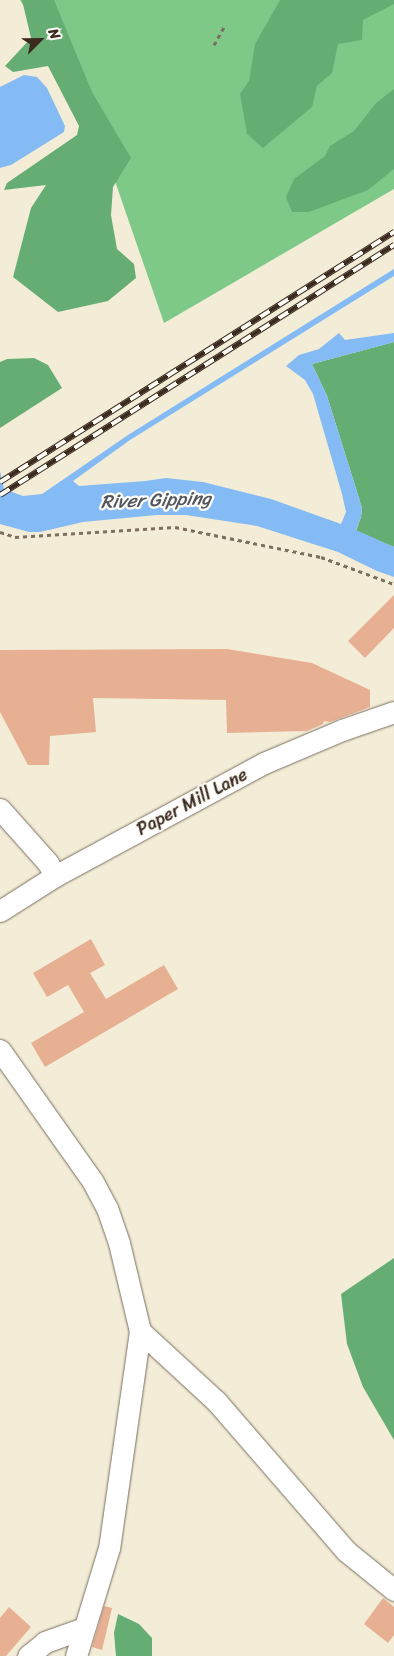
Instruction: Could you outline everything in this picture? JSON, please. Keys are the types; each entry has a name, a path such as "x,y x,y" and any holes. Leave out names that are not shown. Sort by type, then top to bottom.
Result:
{"street":[{"name":"Paper Mill Lane","path":"0,911 55,876 264,764 342,730 394,712"},
{"path":"0,809 48,863 55,876"},
{"path":"0,1050 93,1182 107,1208 119,1243 140,1331 109,1548 76,1656"},
{"path":"140,1331 217,1402 346,1551 394,1590"},
{"path":"28,1656 45,1642 84,1628"}],"path":[{"path":"214,45 225,25"},
{"path":"0,532 15,537 176,527 321,557 394,584"}],"green space":[{"path":"20,0 394,0 394,189 164,323 89,106"},
{"path":"22,0 54,0 92,92 131,158 113,187 111,215 117,249 134,264 136,278 108,301 58,312 13,277 31,208 46,185 4,190 7,183 77,135 79,126 48,66 13,72 5,66 31,38"},
{"path":"280,0 394,0 394,4 363,20 362,40 338,44 332,73 317,86 312,107 263,148 247,134 240,94 249,81 255,44"},
{"path":"394,89 394,169 368,190 309,212 292,212 286,197 294,179 325,156 330,146 354,131 376,103"},
{"path":"394,342 394,547 356,531 362,508 327,396 312,364"},
{"path":"34,358 48,365 62,388 0,428 0,362 7,359"},
{"path":"394,1258 394,1440 363,1387 347,1344 341,1294"},
{"path":"118,1614 139,1624 152,1638 152,1656 116,1656 114,1633"}],"water":[{"path":"24,75 37,77 47,88 65,126 64,132 11,165 0,168 0,87"},
{"name":"River Gipping","path":"394,269 394,276 130,440 73,481 79,486 166,478 203,482 271,499 341,524 346,512 313,394 305,380 286,366 299,355 319,349 339,333 345,340 394,333 394,342 312,364 327,396 362,508 356,530 394,547 394,577 338,552 257,526 186,515 157,515 83,522 40,532 29,532 0,524 0,471 4,489 23,496 42,494 128,435"}],"building":[{"path":"394,595 394,628 365,658 348,641"},
{"path":"227,649 312,663 370,690 370,707 330,722 324,721 323,724 307,731 227,733 226,700 93,698 96,732 50,736 49,765 28,765 0,712 0,650"},
{"path":"91,939 105,965 90,973 106,999 164,965 178,989 45,1067 31,1043 84,1012 68,985 47,997 33,973"},
{"path":"383,1598 394,1607 394,1635 388,1643 364,1624"},
{"path":"104,1606 112,1608 102,1650 92,1647"},
{"path":"9,1607 31,1627 6,1656 0,1656 0,1618"}],"railway":[{"path":"0,482 394,232"},
{"path":"0,495 394,245"}]}
